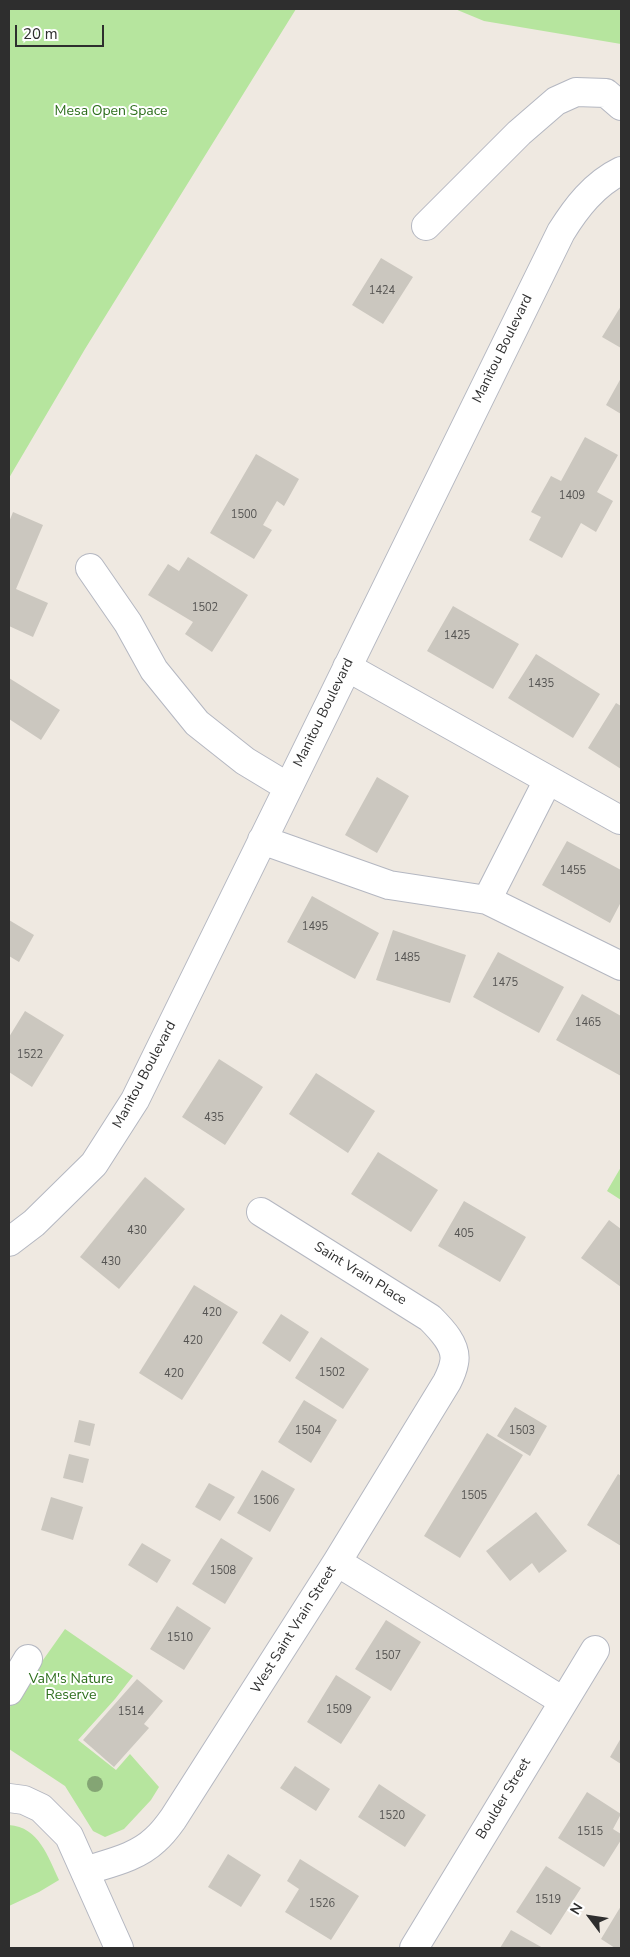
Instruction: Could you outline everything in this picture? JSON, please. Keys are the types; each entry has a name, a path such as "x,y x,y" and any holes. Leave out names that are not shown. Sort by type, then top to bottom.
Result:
{"street":[{"path":"426,226 519,133 556,101 576,92 606,93 621,106"},
{"name":"Manitou Boulevard","path":"9,1242 34,1223 94,1164 135,1100 560,232 574,211 593,190 621,171"},
{"path":"90,568 128,623 154,670 197,723 245,761 288,786"},
{"path":"347,667 620,820"},
{"path":"487,900 548,780"},
{"path":"262,840 389,885 487,900 621,966"},
{"name":"Saint Vrain Place","path":"261,1212 430,1318 442,1330 452,1345"},
{"name":"West Saint Vrain Street","path":"85,1871 139,1852 156,1840 174,1819 337,1562 447,1382 455,1361 452,1345"},
{"path":"337,1562 563,1701"},
{"name":"Boulder Street","path":"414,1948 595,1650"},
{"path":"9,1691 28,1659"},
{"path":"9,1798 24,1800 41,1808 69,1836 119,1948"}],"green space":[{"name":"Mesa Open Space","path":"9,9 296,9 85,349 9,478"},
{"path":"455,9 621,9 621,44 484,21"},
{"path":"621,1167 621,1200 607,1191"},
{"name":"VaM's Nature Reserve","path":"65,1629 133,1676 78,1740 116,1770 130,1754 159,1787 151,1800 124,1829 105,1837 93,1831 65,1786 9,1749 9,1708"},
{"path":"9,1825 28,1831 35,1837 46,1853 59,1880 9,1906"}],"building":[{"path":"381,258 413,277 383,324 352,305"},
{"path":"621,306 621,348 602,337"},
{"path":"621,378 621,414 606,405"},
{"path":"585,437 618,455 597,492 613,501 596,532 581,523 562,558 529,540 541,517 531,512 551,476 561,481"},
{"path":"256,454 299,479 284,506 277,501 263,525 272,530 254,559 210,533"},
{"path":"13,512 43,525 16,589 48,603 33,637 9,626 9,522"},
{"path":"188,557 248,595 212,652 185,634 193,622 148,595 168,564 179,571"},
{"path":"453,606 519,644 493,689 427,651"},
{"path":"536,654 600,694 573,738 508,698"},
{"path":"9,678 60,710 41,740 9,719"},
{"path":"616,703 621,706 621,769 588,748"},
{"path":"377,777 409,796 377,853 345,835"},
{"path":"567,841 621,870 621,902 610,923 542,885"},
{"path":"312,896 379,933 355,979 287,942"},
{"path":"9,920 34,935 19,962 9,956"},
{"path":"393,930 466,955 450,1003 376,980"},
{"path":"498,952 564,987 539,1033 473,997"},
{"path":"582,994 621,1016 621,1076 556,1040"},
{"path":"25,1011 64,1035 32,1087 9,1072 9,1037"},
{"path":"219,1059 263,1087 225,1145 182,1117"},
{"path":"316,1073 375,1111 348,1153 289,1114"},
{"path":"378,1152 438,1190 411,1232 351,1194"},
{"path":"145,1177 185,1209 119,1289 80,1257"},
{"path":"464,1201 526,1237 500,1282 438,1246"},
{"path":"609,1220 621,1229 621,1287 581,1258"},
{"path":"194,1285 238,1312 182,1400 139,1373"},
{"path":"281,1314 309,1332 290,1362 262,1343"},
{"path":"321,1337 369,1369 343,1409 295,1378"},
{"path":"304,1400 337,1420 311,1463 278,1442"},
{"path":"515,1407 547,1426 530,1456 497,1436"},
{"path":"79,1420 95,1424 90,1446 74,1442"},
{"path":"487,1433 523,1455 460,1558 424,1536"},
{"path":"69,1454 89,1459 83,1483 63,1478"},
{"path":"262,1470 295,1489 270,1532 237,1513"},
{"path":"618,1474 621,1476 621,1546 587,1525"},
{"path":"209,1483 235,1497 220,1521 195,1507"},
{"path":"51,1497 83,1507 73,1540 41,1530"},
{"path":"536,1512 567,1551 539,1573 532,1563 510,1581 486,1551"},
{"path":"221,1538 253,1558 225,1604 192,1584"},
{"path":"142,1543 171,1560 157,1583 128,1565"},
{"path":"177,1606 211,1628 184,1670 150,1649"},
{"path":"386,1620 421,1642 391,1691 355,1669"},
{"path":"336,1675 371,1697 341,1744 307,1722"},
{"path":"137,1679 163,1701 144,1724 149,1728 114,1767 83,1740"},
{"path":"621,1738 621,1764 610,1757"},
{"path":"295,1766 330,1789 316,1811 280,1788"},
{"path":"379,1784 426,1815 405,1847 358,1817"},
{"path":"587,1792 621,1814 613,1829 621,1834 621,1840 604,1867 558,1838"},
{"path":"228,1854 261,1875 241,1907 208,1887"},
{"path":"300,1859 359,1896 331,1940 285,1912 299,1889 287,1881"},
{"path":"546,1866 581,1888 551,1935 516,1912"},
{"path":"621,1906 621,1948 615,1948 601,1939"},
{"path":"511,1930 543,1948 500,1948"}]}
